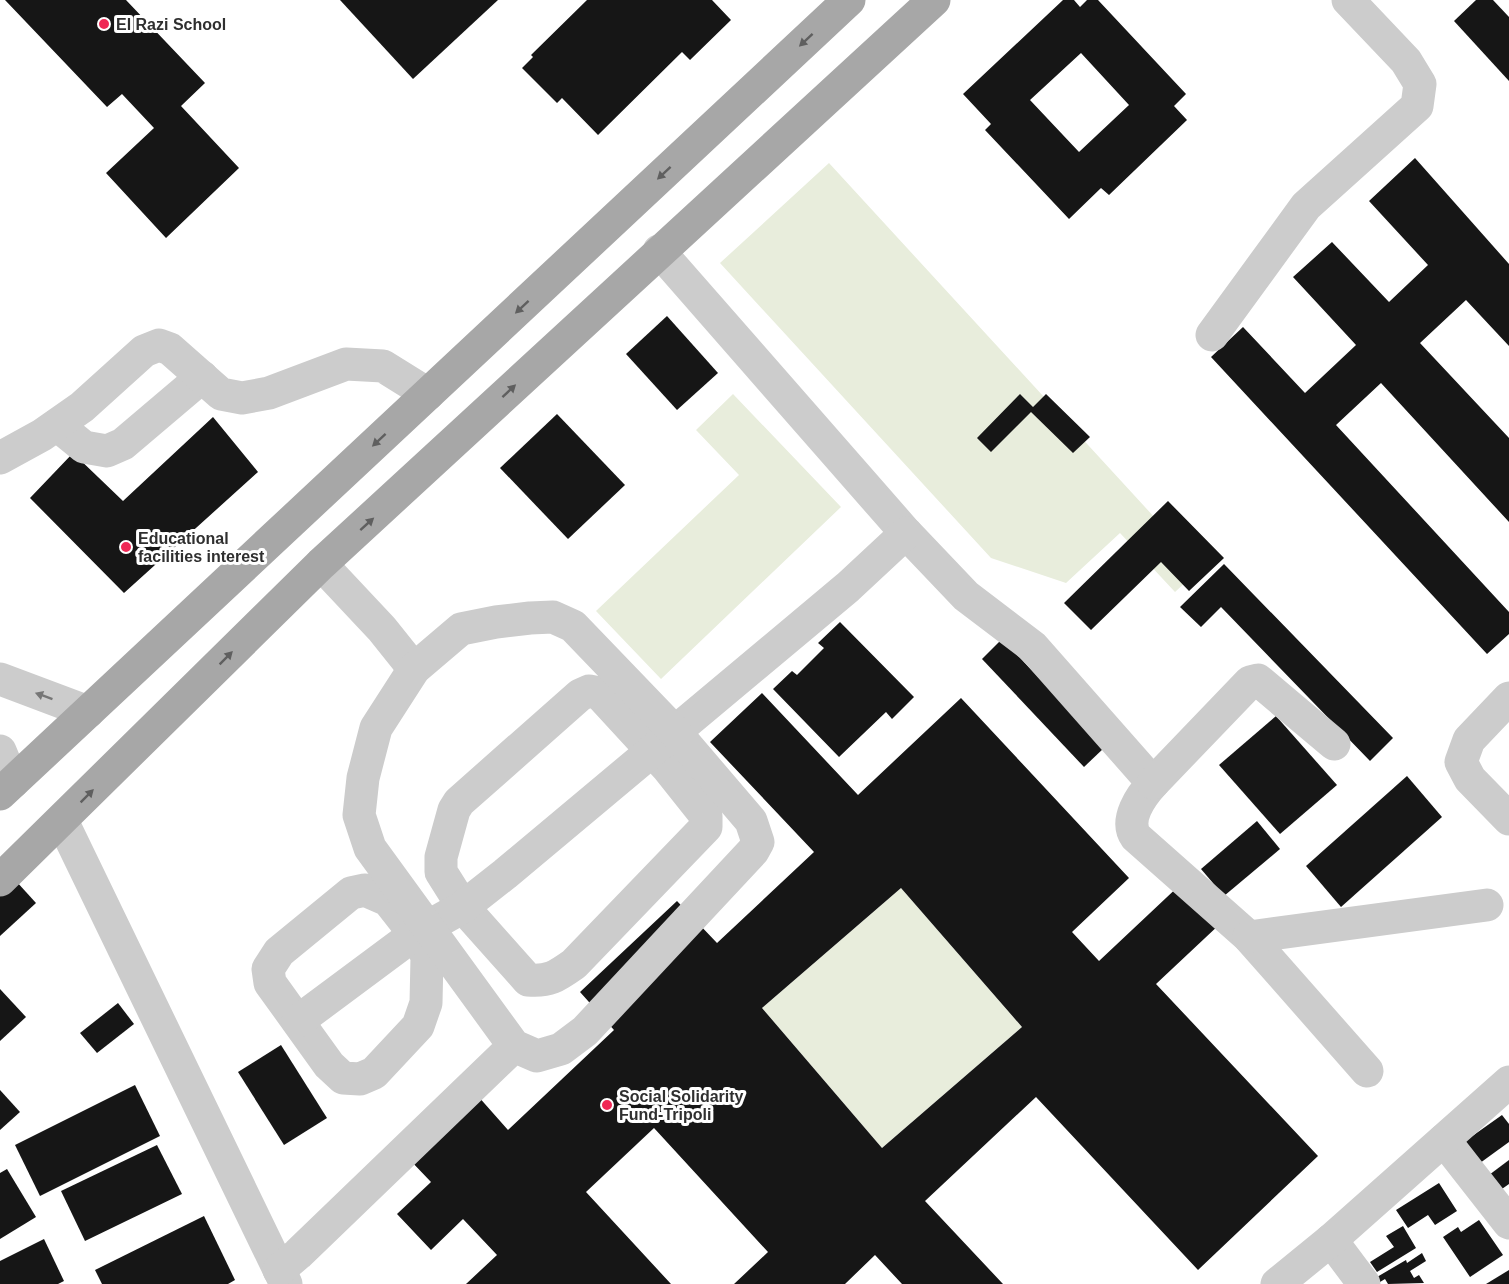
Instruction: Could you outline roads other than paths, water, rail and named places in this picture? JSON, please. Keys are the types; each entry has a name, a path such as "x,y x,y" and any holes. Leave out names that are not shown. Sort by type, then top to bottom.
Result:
{"main road":[{"path":"7,788 849,0"},
{"path":"0,880 321,564 934,0"}],"street":[{"path":"1212,335 1306,206 1417,106 1420,84 1406,61 1348,0"},
{"path":"659,251 906,533 966,596 1033,647 1100,720 1152,783"},
{"path":"0,458 57,425 82,407 144,351 159,345 170,349 221,394 242,398 269,393 346,364 382,366 428,394"},
{"path":"57,425 84,447 107,451 123,444 202,377"},
{"path":"298,1021 421,930 463,907 848,586 906,533"},
{"path":"321,564 382,629 414,669"},
{"path":"663,742 573,626 553,618 496,622 461,629 414,669 376,729 363,778 358,815 370,848 421,930 514,1046 537,1056 561,1049 585,1031 753,851 758,842 751,821 663,742 599,693 590,691 580,695 459,802 454,810 441,856 441,872 463,907 528,980 543,981 574,964 706,827 706,816 663,742"},
{"path":"0,680 88,712"},
{"path":"1334,744 1258,680 1250,682 1140,797 1132,822 1132,832 1249,937 1367,1071"},
{"path":"1509,698 1468,740 1461,762 1470,778 1509,819"},
{"path":"0,750 7,788"},
{"path":"62,821 282,1277 298,1254 514,1046"},
{"path":"365,890 388,900 421,930 421,942 427,957 426,1003 418,1026 374,1073 360,1079 343,1078 329,1065 270,982 268,969 279,952 351,893 365,890"},
{"path":"1249,937 1487,905"},
{"path":"1277,1284 1509,1082"},
{"path":"1444,1140 1509,1223"},
{"path":"1330,1240 1364,1284"}],"place":[{"name":"El Razi School","path":"104,24"},
{"name":"Educational facilities interest","path":"126,547"},
{"name":"Social Solidarity Fund-Tripoli","path":"607,1105"}]}
